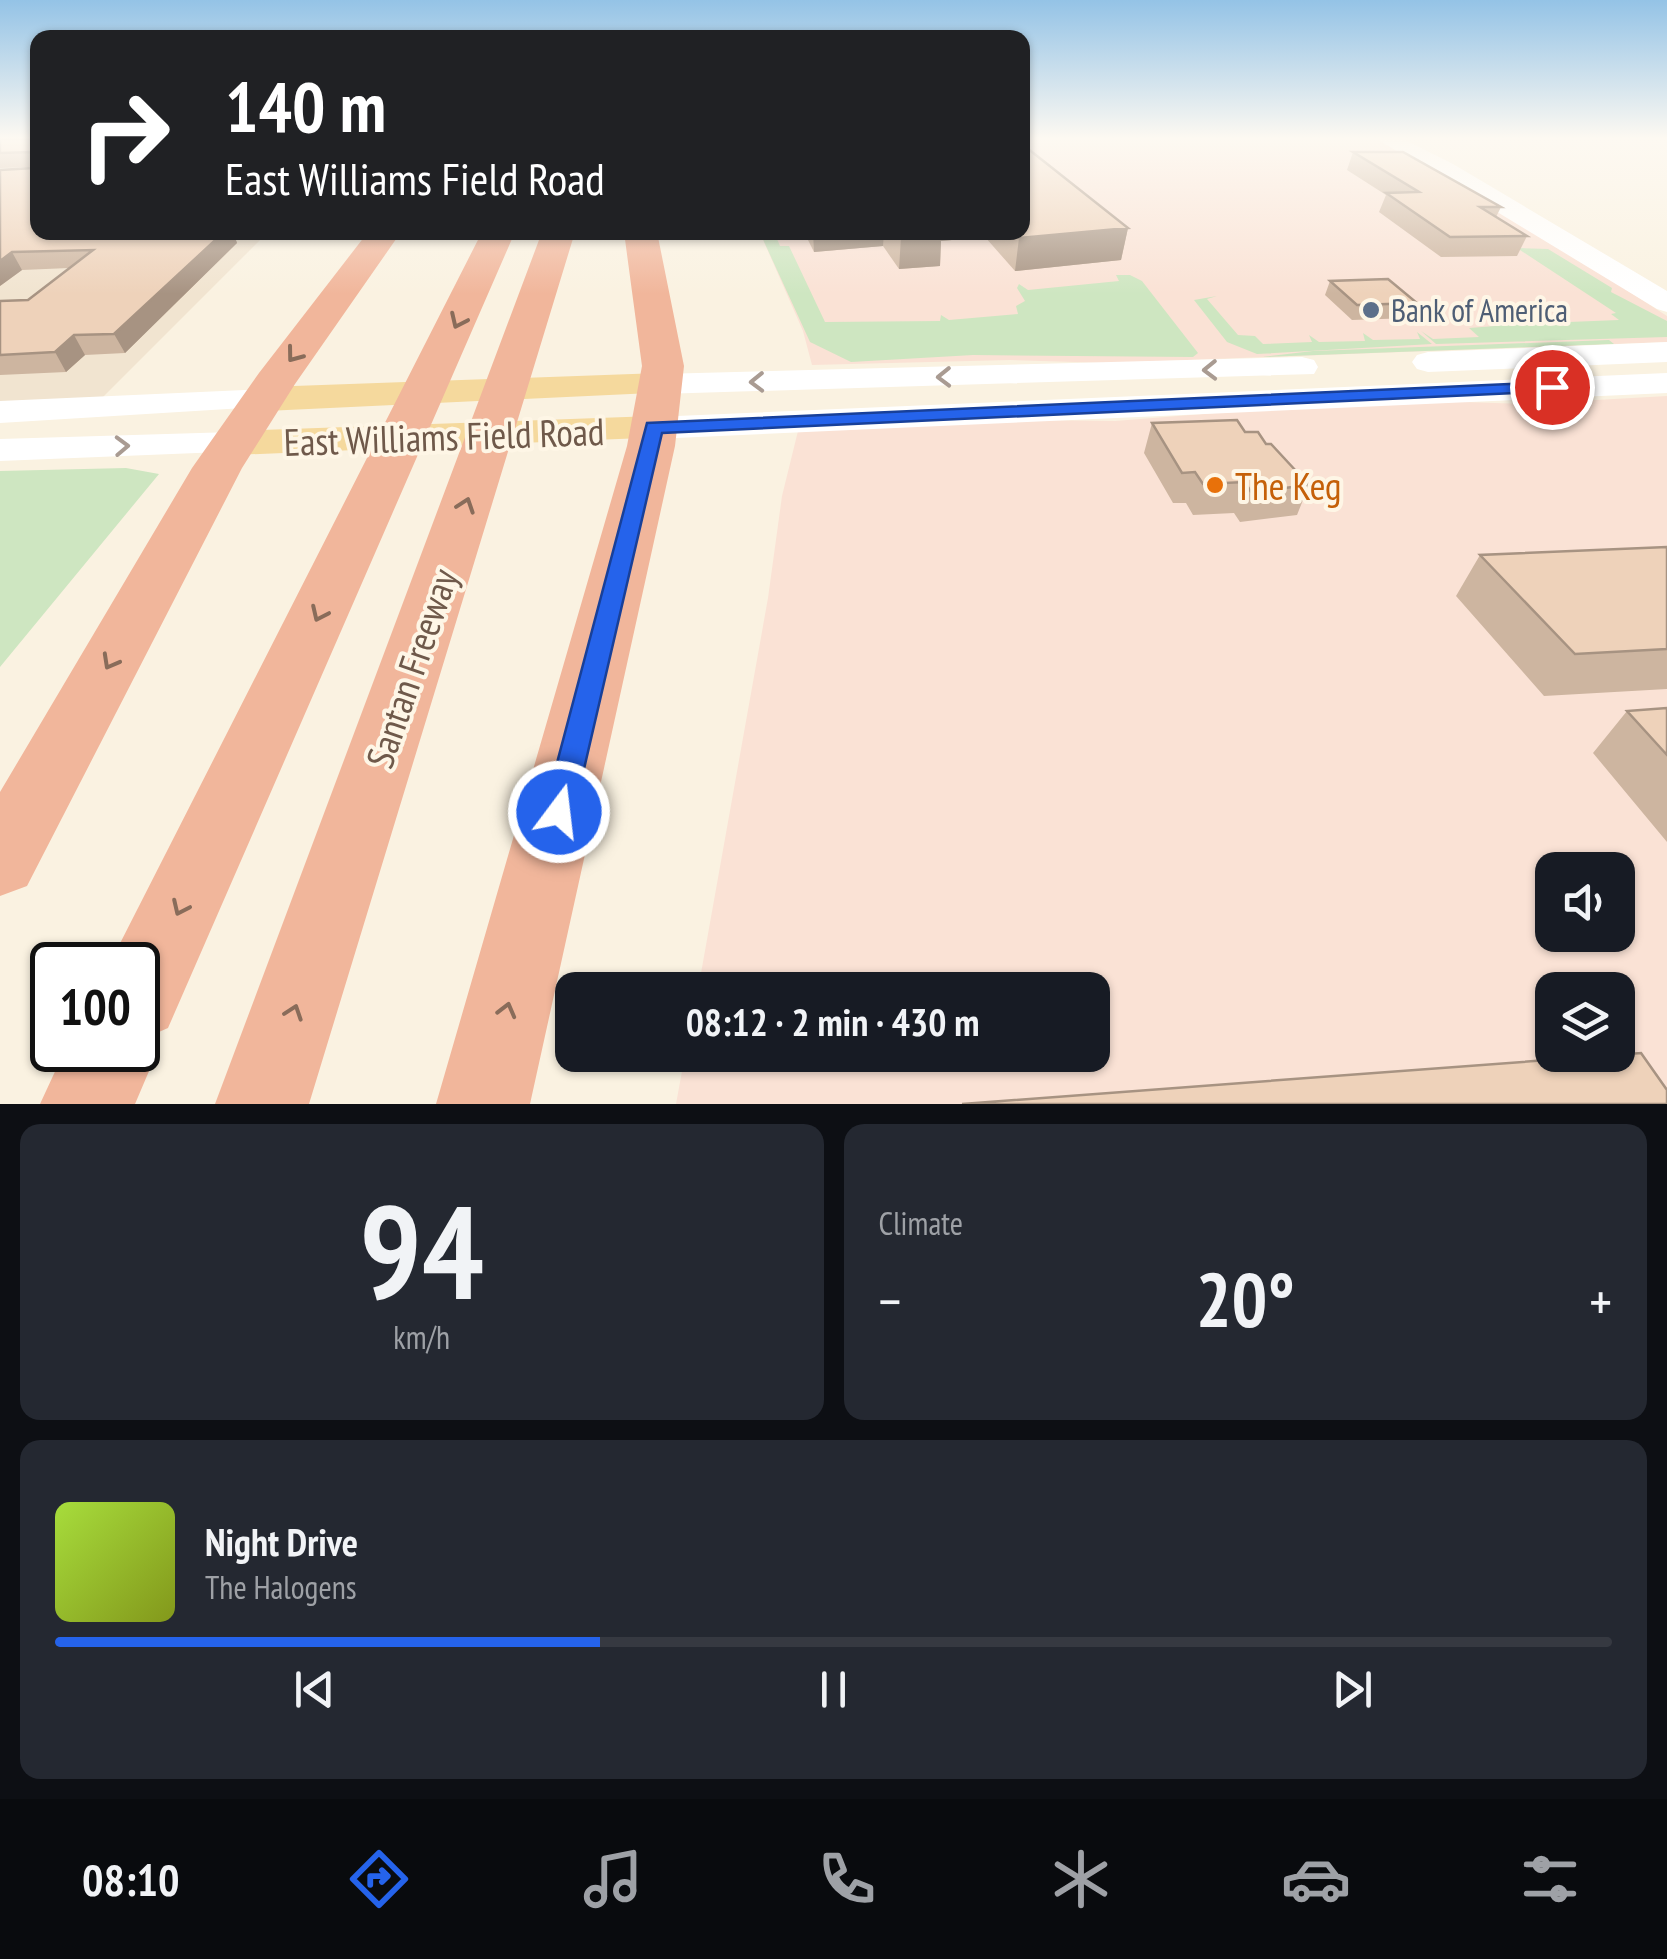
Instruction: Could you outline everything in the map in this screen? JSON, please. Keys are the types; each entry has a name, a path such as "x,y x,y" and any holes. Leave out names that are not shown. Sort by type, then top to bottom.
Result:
{"highway":[{"path":"0,862 233,443 378,240"},
{"path":"160,951 495,240"},
{"name":"Santan Freeway","path":"262,1104 557,240"},
{"path":"482,1104 588,702 634,407 663,366 641,240"},
{"path":"87,1104 102,1072"}],"main road":[{"path":"1482,191 1667,303"},
{"path":"1504,191 1667,280"},
{"path":"1249,399 1258,383 1272,378 1348,372 1386,364 1667,352"},
{"name":"East Williams Field Road","path":"0,450 290,442 634,407 1340,366"},
{"name":"East Williams Field Road","path":"0,412 315,397 634,407 1249,399 1667,383"}],"shaded area":[{"path":"0,191 30,191 30,240 260,240 100,400 0,405"},
{"path":"1030,191 1467,191 1667,316 1667,342 1109,363 1010,360 812,365 803,331 763,240 1030,240"},
{"path":"1667,396 1667,1104 676,1104 682,1072 1110,1072 1110,972 701,972 768,598 782,496 798,431 1026,420 1115,421 1302,406 1433,401 1526,404"}],"green space":[{"path":"763,240 778,240 780,246 789,246 825,322 940,321 941,315 949,320 1018,314 1016,306 1025,301 1017,288 1019,284 1028,290 1119,281 1116,275 1130,275 1142,281 1198,353 1193,357 973,355 851,362 810,342"},
{"path":"1517,248 1548,249 1612,288 1611,292 1667,321 1667,337 1436,344 1421,331 1433,339 1479,337 1469,328 1495,326 1507,317 1521,324 1563,323 1557,315 1569,322 1619,320 1611,314 1616,313"},
{"path":"1217,296 1207,299 1238,335 1255,336 1263,344 1312,342 1309,335 1319,342 1365,341 1363,333 1373,340 1420,339 1417,332 1432,344 1257,354 1227,342 1194,300"},
{"path":"1609,340 1614,344 1262,357 1313,351"},
{"path":"126,468 159,474 0,667 0,471"}],"building":[{"path":"0,191 30,191 30,240 215,240 114,334 74,335 55,352 0,355 0,301 28,300 93,250 12,252 0,261"},
{"path":"1030,191 1081,191 1128,228 1030,237"},
{"path":"1472,191 1501,207 1480,207 1527,236 1450,237 1386,193"},
{"path":"1388,279 1417,303 1357,305 1330,281"},
{"path":"1237,420 1245,432 1258,432 1309,485 1251,492 1245,482 1203,484 1195,472 1182,473 1152,423"},
{"path":"1667,547 1667,649 1575,654 1480,555"},
{"path":"1667,708 1667,755 1627,711"},
{"path":"1635,1053 1641,1053 1667,1090 1667,1104 962,1104 1535,1061 1535,1072 1635,1072"}],"place":[{"name":"Bank of America","path":"1371,310"},
{"name":"The Keg","path":"1215,485"}],"route":[{"path":"559,812 654,428 1552,387"}]}
